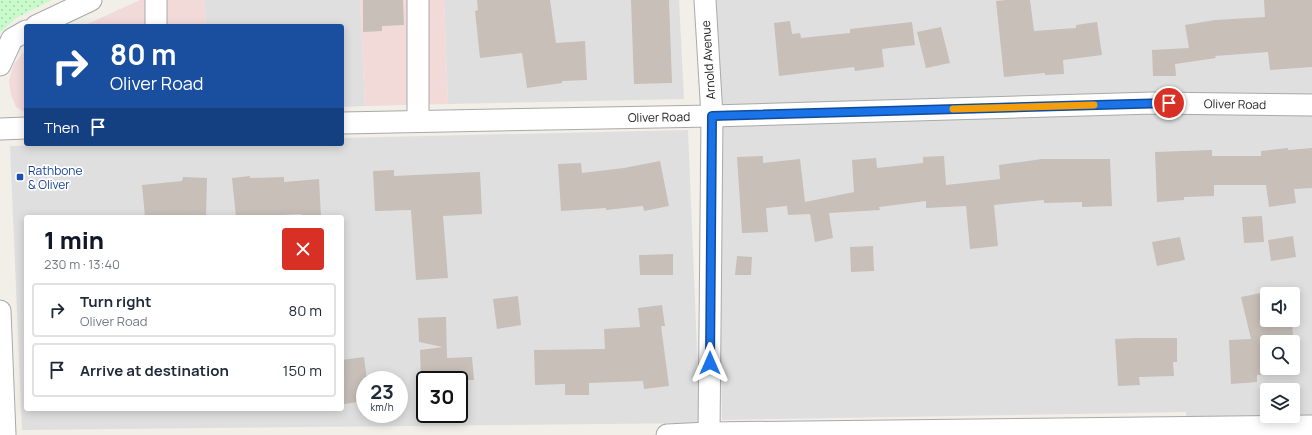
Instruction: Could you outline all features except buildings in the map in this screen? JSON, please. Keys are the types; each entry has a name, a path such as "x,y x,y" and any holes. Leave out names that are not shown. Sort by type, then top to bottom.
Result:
{"street":[{"path":"48,23 91,0"},
{"path":"156,0 156,24"},
{"path":"418,0 418,121"},
{"name":"Arnold Avenue","path":"705,0 712,116 709,434"},
{"path":"0,65 12,39 24,32"},
{"name":"Oliver Road","path":"344,123 712,116 1153,103 1312,105"},
{"path":"0,129 24,128"},
{"path":"0,311 5,435"},
{"path":"667,435 1181,432 1312,426"}],"shaded area":[{"path":"140,0 204,0 206,24 87,24"},
{"path":"204,0 360,0 365,106 344,107 344,24 206,24"},
{"path":"360,0 444,0 448,104 365,106"},
{"path":"444,0 679,0 684,99 448,104"},
{"path":"714,0 1312,0 1312,435 1187,435 1186,412 722,420"},
{"path":"24,52 24,112 16,107 11,95 9,80 14,64"},
{"path":"688,130 700,423 22,430 10,146 344,146 344,138"}],"green space":[{"path":"0,0 52,0 16,18 0,33"}],"slow traffic":[{"path":"953,109 1094,105"}],"place":[{"name":"Rathbone & Oliver","path":"20,177"}],"route":[{"path":"710,363 712,116 1169,103"}]}
